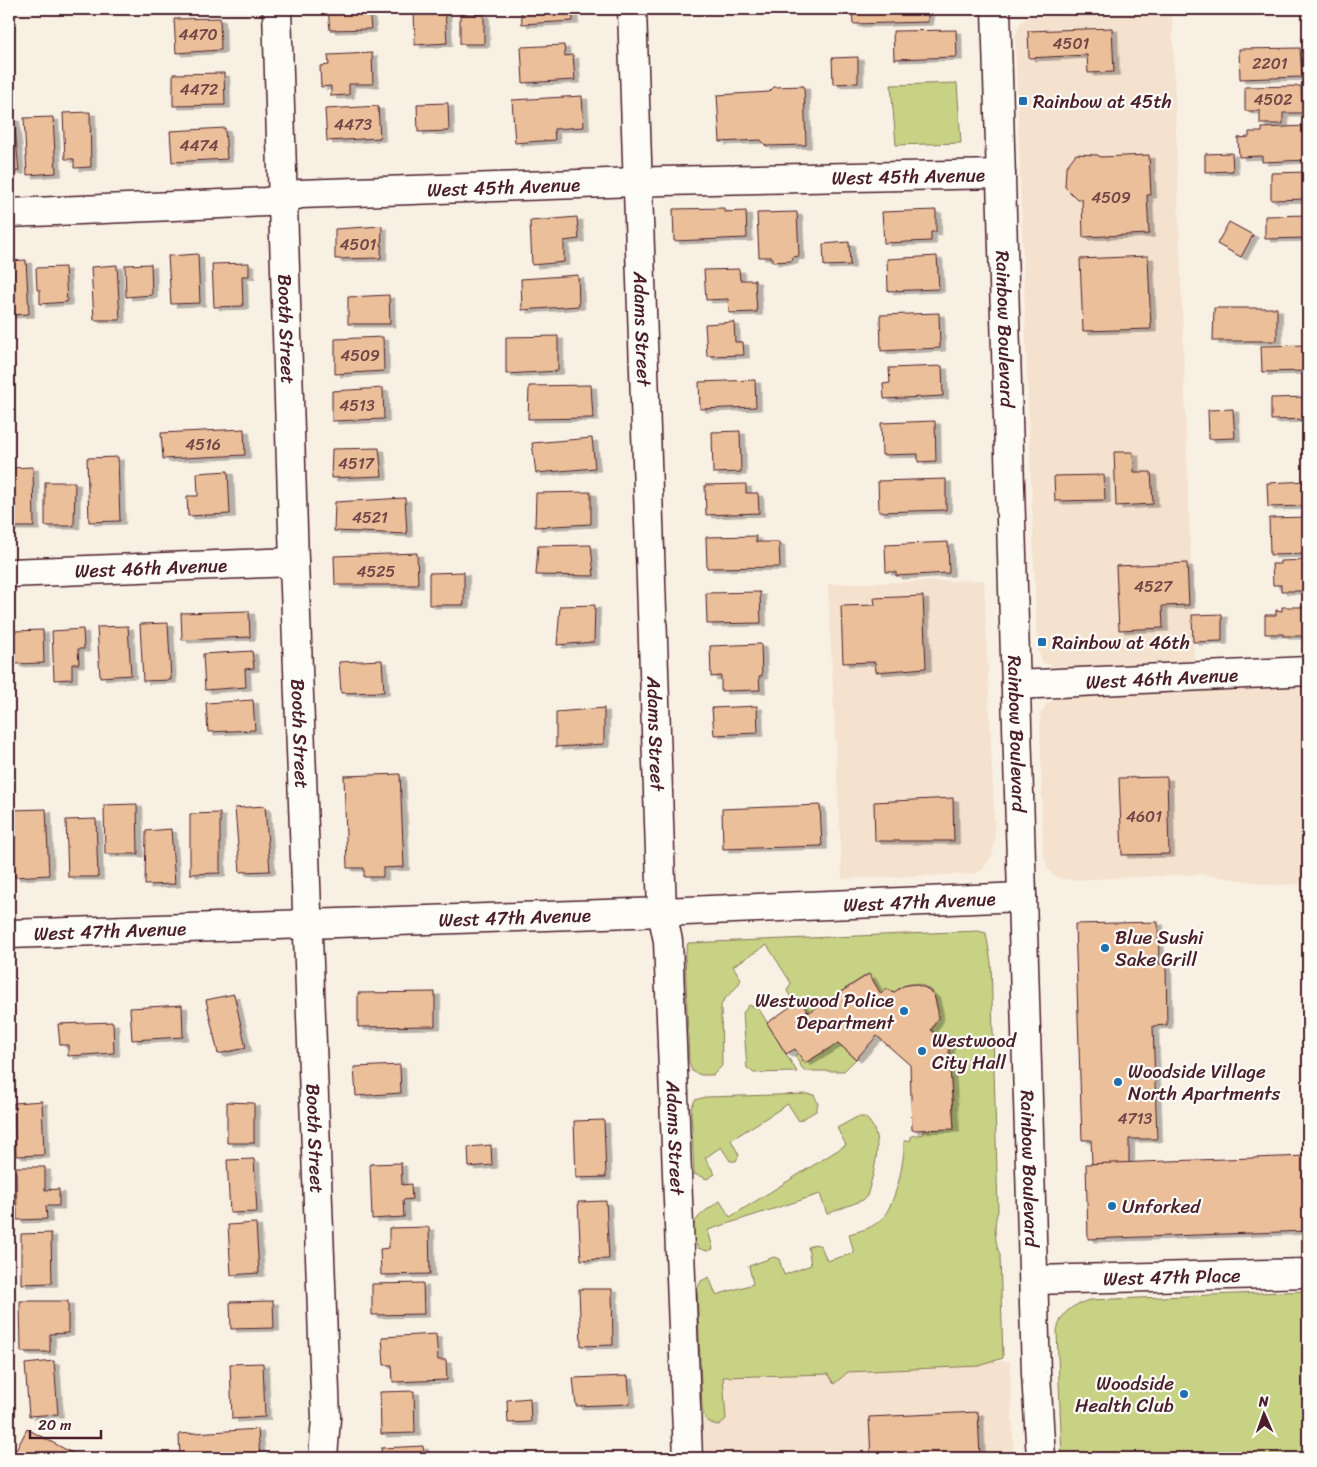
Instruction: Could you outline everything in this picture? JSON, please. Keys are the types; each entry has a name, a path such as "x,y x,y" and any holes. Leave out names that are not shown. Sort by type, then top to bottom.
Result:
{"street":[{"name":"Booth Street","path":"277,9 294,562 326,1418 322,1458"},
{"name":"Adams Street","path":"632,9 662,912 669,950 688,1458"},
{"name":"Rainbow Boulevard","path":"996,9 1022,897 1041,1458"},
{"name":"West 45th Avenue","path":"9,213 282,200 300,194 638,182 1001,174"},
{"name":"West 46th Avenue","path":"9,573 294,562"},
{"name":"West 46th Avenue","path":"1016,686 1308,671"},
{"name":"West 47th Avenue","path":"9,934 662,912 1022,897"},
{"name":"West 47th Place","path":"1034,1280 1308,1273"}],"shaded area":[{"path":"1172,11 1194,662 1061,669 1043,663 1037,648 1015,36 1021,22 1030,17 1042,15"},
{"path":"984,580 995,838 992,856 982,870 973,874 842,879 828,584"},
{"path":"1308,679 1308,884 1271,885 1202,874 1072,880 1062,879 1052,874 1047,867 1043,851 1040,715 1046,705 1053,700 1063,697 1158,684"},
{"path":"1010,1361 1014,1458 704,1458 700,1374"}],"green space":[{"path":"957,83 961,143 896,145 891,85"},
{"path":"978,931 986,933 991,962 998,1211 995,1233 1000,1255 1003,1358 979,1366 848,1372 834,1384 828,1374 723,1377 726,1419 719,1425 709,1422 705,1417 702,1407 697,1289 701,1281 709,1277 716,1295 753,1284 749,1266 774,1257 779,1259 784,1275 811,1265 808,1247 815,1244 821,1246 827,1261 854,1253 849,1234 864,1230 875,1224 884,1216 894,1196 901,1172 904,1141 911,1140 911,1136 923,1134 923,1130 954,1128 948,1038 935,1037 936,1034 931,1030 937,1015 937,1007 932,992 919,984 910,984 903,986 893,993 881,994 868,974 808,1013 800,1001 795,1004 787,991 791,983 767,945 733,966 741,979 721,1005 722,1066 713,1075 701,1075 692,1071 689,1062 685,955 688,943"},
{"path":"749,1005 759,1009 797,1072 754,1073 747,1068 743,1013"},
{"path":"838,1043 856,1059 844,1071 804,1071 795,1056 798,1053 805,1063"},
{"path":"814,1095 818,1103 816,1111 799,1121 788,1104 731,1140 739,1155 736,1161 730,1161 721,1147 705,1158 715,1174 707,1179 694,1174 691,1108 695,1100 705,1097"},
{"path":"857,1117 865,1117 872,1125 877,1144 875,1166 867,1196 863,1200 827,1214 820,1194 708,1230 713,1249 707,1251 698,1248 694,1239 694,1225 707,1210 720,1201 730,1217 846,1145 837,1128"},
{"name":"Woodside Health Club","path":"1308,1291 1308,1458 1062,1458 1057,1331 1061,1319 1068,1310 1090,1300"}],"building":[{"path":"328,9 369,9 371,29 330,30"},
{"path":"414,9 445,9 447,43 415,45"},
{"path":"521,9 572,9 573,21 522,24"},
{"path":"852,9 928,9 928,22 853,24"},
{"path":"460,14 484,14 484,44 460,44"},
{"path":"220,18 221,50 176,53 174,19"},
{"path":"1112,28 1114,72 1088,73 1087,55 1029,58 1028,31"},
{"path":"956,30 957,57 894,59 893,31"},
{"path":"564,45 565,56 573,55 575,80 523,83 521,47"},
{"path":"1300,48 1302,77 1240,79 1239,49"},
{"path":"372,53 373,84 349,84 349,95 331,96 331,86 321,87 320,66 329,65 328,55"},
{"path":"858,57 858,83 833,84 832,58"},
{"path":"224,73 225,105 173,106 173,74"},
{"path":"804,86 806,145 766,146 761,140 720,142 717,95 769,92 774,87"},
{"path":"1301,86 1302,113 1283,113 1283,124 1260,124 1260,111 1245,111 1245,87"},
{"path":"582,96 584,127 554,129 555,140 515,143 512,100"},
{"path":"448,103 449,131 418,132 417,104"},
{"path":"378,106 380,138 327,141 325,109"},
{"path":"90,112 91,167 74,168 74,159 65,159 63,113"},
{"path":"53,117 56,173 27,175 24,118"},
{"path":"14,118 19,171 9,171 9,119"},
{"path":"1305,126 1305,132 1308,132 1308,160 1262,162 1262,156 1239,157 1238,138 1249,137 1249,132 1262,132 1262,128"},
{"path":"225,128 227,159 172,162 170,131"},
{"path":"1232,153 1233,171 1205,172 1205,154"},
{"path":"1076,154 1098,155 1100,157 1149,155 1151,195 1147,195 1149,234 1083,237 1082,199 1077,199 1065,187 1066,167"},
{"path":"1308,172 1308,199 1271,200 1271,173"},
{"path":"724,208 724,212 746,211 747,238 674,241 673,209"},
{"path":"936,210 936,232 931,232 931,241 884,243 882,212"},
{"path":"797,212 799,256 793,257 792,261 772,262 772,257 759,257 757,213"},
{"path":"1308,215 1308,238 1265,239 1265,216"},
{"path":"577,217 579,239 564,241 564,262 532,265 530,221"},
{"path":"1229,222 1253,235 1241,257 1217,244"},
{"path":"382,226 381,258 335,259 335,229"},
{"path":"849,242 850,265 824,266 823,244"},
{"path":"198,254 200,303 171,304 168,256"},
{"path":"937,256 939,289 888,291 887,259"},
{"path":"1148,256 1151,329 1083,331 1080,259"},
{"path":"26,260 29,314 9,315 9,261"},
{"path":"249,263 249,276 242,276 243,306 214,307 212,264"},
{"path":"151,264 152,295 126,297 125,265"},
{"path":"117,265 120,320 94,320 91,267"},
{"path":"65,267 67,302 40,304 40,290 37,290 36,268"},
{"path":"739,269 740,280 755,280 757,312 729,313 728,299 706,300 704,270"},
{"path":"578,275 579,306 522,310 521,279"},
{"path":"389,295 390,324 348,324 348,297"},
{"path":"1214,308 1277,308 1277,341 1213,341"},
{"path":"939,313 940,348 881,351 880,315"},
{"path":"734,322 735,342 743,342 744,355 707,356 705,324"},
{"path":"558,336 558,371 506,374 506,337"},
{"path":"383,337 384,371 335,374 335,339"},
{"path":"1308,345 1308,371 1262,372 1261,346"},
{"path":"942,366 943,396 884,399 883,384 890,383 889,368"},
{"path":"755,380 756,407 700,409 699,382"},
{"path":"591,385 593,418 528,419 529,386"},
{"path":"383,388 384,419 332,421 332,391"},
{"path":"1308,397 1308,419 1271,420 1271,398"},
{"path":"1233,409 1235,438 1209,439 1208,410"},
{"path":"935,421 936,461 918,462 918,454 882,455 881,423"},
{"path":"244,429 245,455 163,459 161,433"},
{"path":"740,431 741,472 713,473 712,432"},
{"path":"592,438 595,468 536,473 532,443"},
{"path":"379,448 382,476 331,478 332,449"},
{"path":"1114,452 1133,452 1134,472 1151,472 1153,504 1116,506"},
{"path":"118,457 120,521 89,522 87,458"},
{"path":"33,467 34,527 9,527 9,468"},
{"path":"228,471 230,514 188,516 187,496 198,496 197,473"},
{"path":"1104,475 1105,500 1055,501 1054,476"},
{"path":"946,479 946,510 879,512 878,481"},
{"path":"1308,481 1308,506 1268,507 1267,483"},
{"path":"45,482 75,482 74,526 45,526"},
{"path":"746,484 746,493 758,493 759,513 706,515 705,485"},
{"path":"591,492 591,524 535,527 536,493"},
{"path":"405,498 407,534 334,531 335,502"},
{"path":"1308,517 1308,554 1270,555 1269,518"},
{"path":"756,536 756,542 779,542 780,567 707,568 706,537"},
{"path":"948,542 949,573 896,576 896,572 886,572 885,545"},
{"path":"591,545 594,576 536,575 538,546"},
{"path":"417,553 418,585 335,585 334,556"},
{"path":"1308,560 1308,591 1281,591 1281,585 1273,585 1272,564 1280,564 1280,561"},
{"path":"1187,563 1189,605 1162,606 1163,628 1119,630 1116,566"},
{"path":"464,572 464,605 429,605 429,573"},
{"path":"760,592 761,623 707,624 706,593"},
{"path":"923,596 926,668 876,672 875,662 843,663 841,606 875,605 874,598"},
{"path":"595,605 594,642 557,645 560,606"},
{"path":"1282,607 1308,607 1308,636 1265,634 1265,615 1276,615 1276,610 1282,611"},
{"path":"249,611 250,637 182,640 181,613"},
{"path":"1222,614 1222,641 1193,642 1192,615"},
{"path":"168,623 171,680 143,681 140,624"},
{"path":"128,626 131,675 100,677 97,627"},
{"path":"83,629 84,649 78,649 79,664 72,664 72,679 54,680 52,631"},
{"path":"43,630 44,663 15,664 13,631"},
{"path":"761,644 762,676 759,676 760,690 721,691 721,676 711,677 710,646"},
{"path":"252,651 254,668 245,669 246,687 205,690 203,654"},
{"path":"382,660 384,692 341,693 339,662"},
{"path":"253,700 255,730 208,732 206,703"},
{"path":"757,706 758,733 714,735 712,708"},
{"path":"604,708 604,744 556,747 556,712"},
{"path":"400,774 404,867 383,868 383,877 364,877 364,868 347,868 344,776"},
{"path":"1167,777 1169,854 1122,855 1119,778"},
{"path":"953,798 954,841 875,841 874,802"},
{"path":"137,804 138,854 105,854 104,805"},
{"path":"820,805 822,846 723,849 722,809"},
{"path":"265,806 270,871 240,872 235,808"},
{"path":"46,809 49,875 14,877 11,810"},
{"path":"220,813 220,873 190,874 190,814"},
{"path":"96,819 98,877 68,877 66,820"},
{"path":"171,829 175,884 145,885 146,831"},
{"name":"Woodside Village North Apartments","path":"1158,922 1159,964 1166,965 1167,1025 1153,1026 1157,1139 1129,1139 1129,1163 1092,1164 1091,1140 1082,1140 1075,924"},
{"name":"Westwood City Hall","path":"869,974 881,994 886,988 893,993 903,986 914,984 926,988 934,995 938,1018 931,1030 936,1034 935,1037 948,1037 954,1129 912,1130 910,1065 877,1036 856,1059 838,1043 805,1063 795,1049 786,1054 767,1023 800,1000 808,1013"},
{"path":"435,992 435,1026 358,1027 358,993"},
{"path":"234,994 246,1048 218,1054 206,1000"},
{"path":"182,1005 183,1037 132,1040 130,1008"},
{"path":"113,1022 114,1053 68,1056 68,1045 60,1045 58,1024"},
{"path":"400,1065 401,1093 356,1096 354,1067"},
{"path":"42,1101 44,1155 16,1156 14,1103"},
{"path":"227,1102 254,1103 254,1143 227,1143"},
{"path":"604,1120 606,1177 576,1178 574,1121"},
{"path":"491,1145 492,1165 469,1167 468,1147"},
{"name":"Woodside Village North Apartments","path":"1308,1156 1308,1231 1088,1239 1086,1164"},
{"path":"254,1159 257,1212 230,1213 227,1160"},
{"path":"401,1163 402,1185 411,1184 412,1199 403,1200 404,1217 372,1219 370,1164"},
{"path":"16,1167 45,1167 45,1190 59,1189 59,1206 46,1206 47,1219 17,1220"},
{"path":"606,1201 609,1259 581,1260 578,1202"},
{"path":"256,1223 259,1273 231,1275 228,1225"},
{"path":"429,1227 430,1274 381,1275 380,1249 389,1248 389,1228"},
{"path":"51,1233 52,1283 21,1284 21,1234"},
{"path":"423,1283 424,1314 372,1315 372,1284"},
{"path":"579,1289 612,1289 613,1345 581,1346"},
{"path":"20,1301 68,1301 68,1333 50,1334 50,1352 21,1352"},
{"path":"273,1301 274,1328 231,1329 230,1302"},
{"path":"436,1334 438,1360 446,1360 447,1380 393,1382 392,1365 384,1365 382,1337"},
{"path":"54,1361 58,1414 29,1416 25,1364"},
{"path":"263,1363 265,1417 232,1419 230,1364"},
{"path":"628,1376 630,1404 576,1406 573,1378"},
{"path":"414,1391 415,1433 381,1434 380,1392"},
{"path":"530,1398 531,1422 508,1423 507,1400"},
{"path":"978,1412 980,1458 871,1458 869,1417"},
{"path":"27,1429 78,1456 77,1458 12,1458"},
{"path":"258,1429 260,1458 180,1458 179,1434"},
{"path":"423,1446 424,1458 382,1458 381,1448"}],"place":[{"name":"Rainbow at 45th","path":"1023,101"},
{"name":"Rainbow at 46th","path":"1042,642"},
{"name":"Blue Sushi Sake Grill","path":"1105,948"},
{"name":"Westwood Police Department","path":"904,1011"},
{"name":"Westwood City Hall","path":"922,1051"},
{"name":"Woodside Village North Apartments","path":"1118,1082"},
{"name":"Unforked","path":"1112,1206"},
{"name":"Woodside Health Club","path":"1184,1394"}]}
